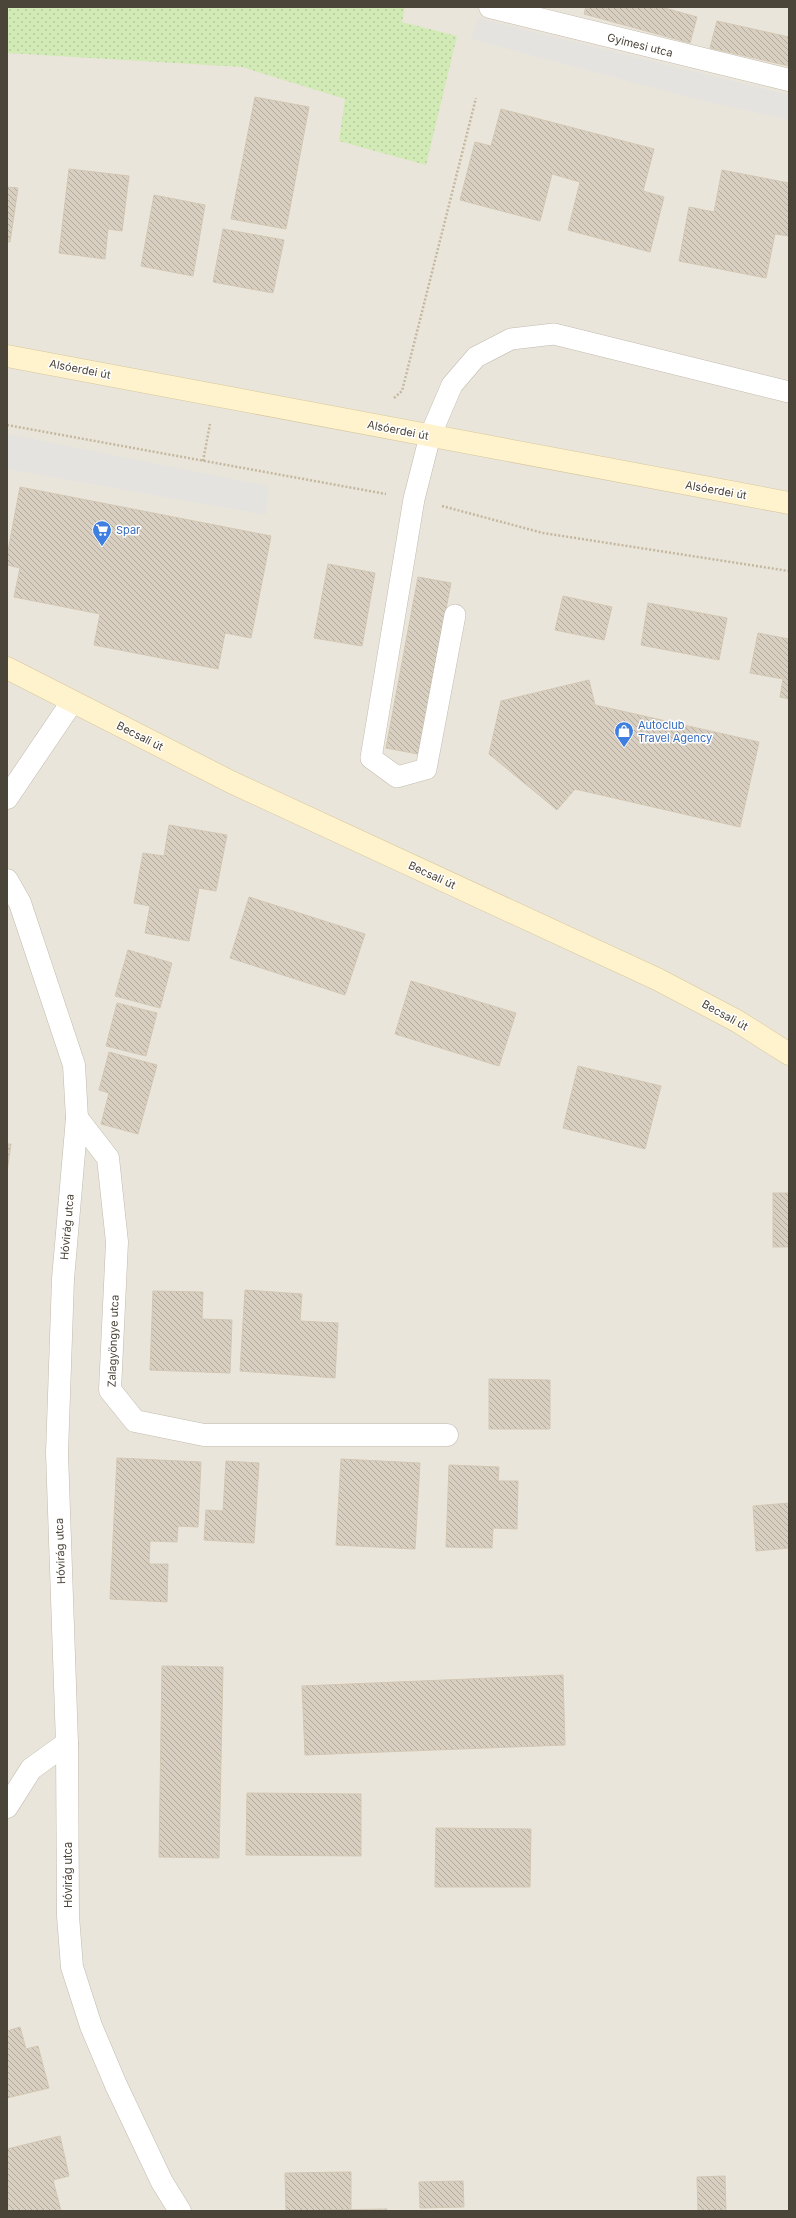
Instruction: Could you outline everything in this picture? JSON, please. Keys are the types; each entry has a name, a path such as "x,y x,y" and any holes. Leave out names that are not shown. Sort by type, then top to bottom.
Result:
{"main road":[{"name":"Alsóerdei út","path":"7,356 789,503"},
{"name":"Becsali út","path":"7,668 230,782 657,980 737,1020 789,1054"}],"street":[{"name":"Gyimesi utca","path":"490,7 789,80"},
{"path":"7,798 72,702"},
{"name":"Hóvirág utca","path":"7,880 20,903 74,1065 77,1118 63,1279 57,1453 67,1743 68,1916 72,1967 91,2026 116,2085 162,2182 180,2211"},
{"name":"Zalagyöngye utca","path":"77,1118 108,1158 117,1242 110,1390 135,1421 204,1435 447,1435"},
{"path":"7,1807 31,1769 67,1743"}],"lane":[{"path":"455,615 426,769 397,777 371,758 414,499 430,436 452,385 476,357 511,339 554,334 789,392"}],"path":[{"path":"402,391 476,98"}],"shaded area":[{"path":"7,7 789,7 789,2211 7,2211"},
{"path":"478,18 789,95 789,120 691,98 471,39"},
{"path":"7,434 268,486 266,515 7,469"}],"green space":[{"path":"7,7 405,7 402,22 457,36 426,165 339,141 345,99 242,67 7,53"}],"building":[{"path":"586,7 661,7 697,17 690,43 584,14"},
{"path":"717,21 789,37 789,66 710,48"},
{"path":"255,97 309,107 286,229 231,219"},
{"path":"501,109 654,149 643,191 664,197 650,252 568,230 580,182 552,174 540,221 460,200 475,142 491,146"},
{"path":"69,169 129,176 122,231 108,229 105,259 59,253"},
{"path":"722,170 789,183 789,236 775,234 766,278 679,261 689,207 714,212"},
{"path":"7,187 18,188 10,242 7,242"},
{"path":"154,195 205,205 193,276 141,266"},
{"path":"223,229 284,240 273,293 213,282"},
{"path":"20,487 271,536 251,638 225,633 218,669 94,645 100,614 14,597 20,568 7,565 7,556"},
{"path":"328,564 375,573 362,646 314,638"},
{"path":"418,577 451,583 418,754 386,748"},
{"path":"563,596 612,607 604,640 555,630"},
{"path":"648,603 727,618 719,660 641,645"},
{"path":"758,633 789,639 789,699 780,697 783,679 750,673"},
{"name":"Autoclub Travel Agency","path":"589,680 595,705 759,742 740,827 575,789 557,810 489,754 501,701"},
{"path":"169,825 227,835 216,891 199,888 189,941 145,933 150,906 134,903 143,853 164,856"},
{"path":"249,897 365,934 345,995 230,958"},
{"path":"128,950 172,963 160,1008 115,996"},
{"path":"411,981 516,1013 499,1066 395,1034"},
{"path":"117,1003 157,1013 146,1056 106,1046"},
{"path":"109,1052 157,1065 138,1134 101,1124 109,1093 99,1090"},
{"path":"578,1066 661,1086 645,1149 563,1128"},
{"path":"7,1144 11,1144 7,1172"},
{"path":"773,1193 789,1193 789,1247 773,1247"},
{"path":"245,1290 302,1294 300,1321 338,1323 335,1378 240,1371"},
{"path":"153,1291 203,1292 202,1319 232,1320 230,1373 150,1370"},
{"path":"489,1379 550,1380 550,1429 489,1429"},
{"path":"117,1458 201,1462 198,1527 178,1526 177,1542 150,1541 149,1564 168,1564 167,1602 110,1599"},
{"path":"341,1459 420,1463 415,1549 336,1545"},
{"path":"226,1461 259,1463 254,1543 204,1540 206,1510 223,1511"},
{"path":"449,1465 499,1467 498,1481 518,1481 517,1529 493,1528 492,1548 446,1547"},
{"path":"789,1503 789,1548 756,1551 753,1506"},
{"path":"162,1666 223,1667 219,1858 159,1857"},
{"path":"563,1675 565,1745 305,1755 302,1686"},
{"path":"247,1793 361,1794 361,1856 246,1855"},
{"path":"436,1828 531,1829 530,1887 435,1887"},
{"path":"20,2027 26,2049 38,2046 49,2088 7,2098 7,2031"},
{"path":"60,2136 69,2176 53,2180 61,2211 8,2211 7,2149"},
{"path":"351,2172 351,2210 286,2211 285,2173"},
{"path":"725,2176 726,2211 698,2211 697,2177"},
{"path":"463,2181 464,2207 420,2208 419,2182"},
{"path":"387,2209 387,2211 322,2211 322,2210"}],"place":[{"name":"Spar","path":"102,547"},
{"name":"Autoclub Travel Agency","path":"624,748"}]}
